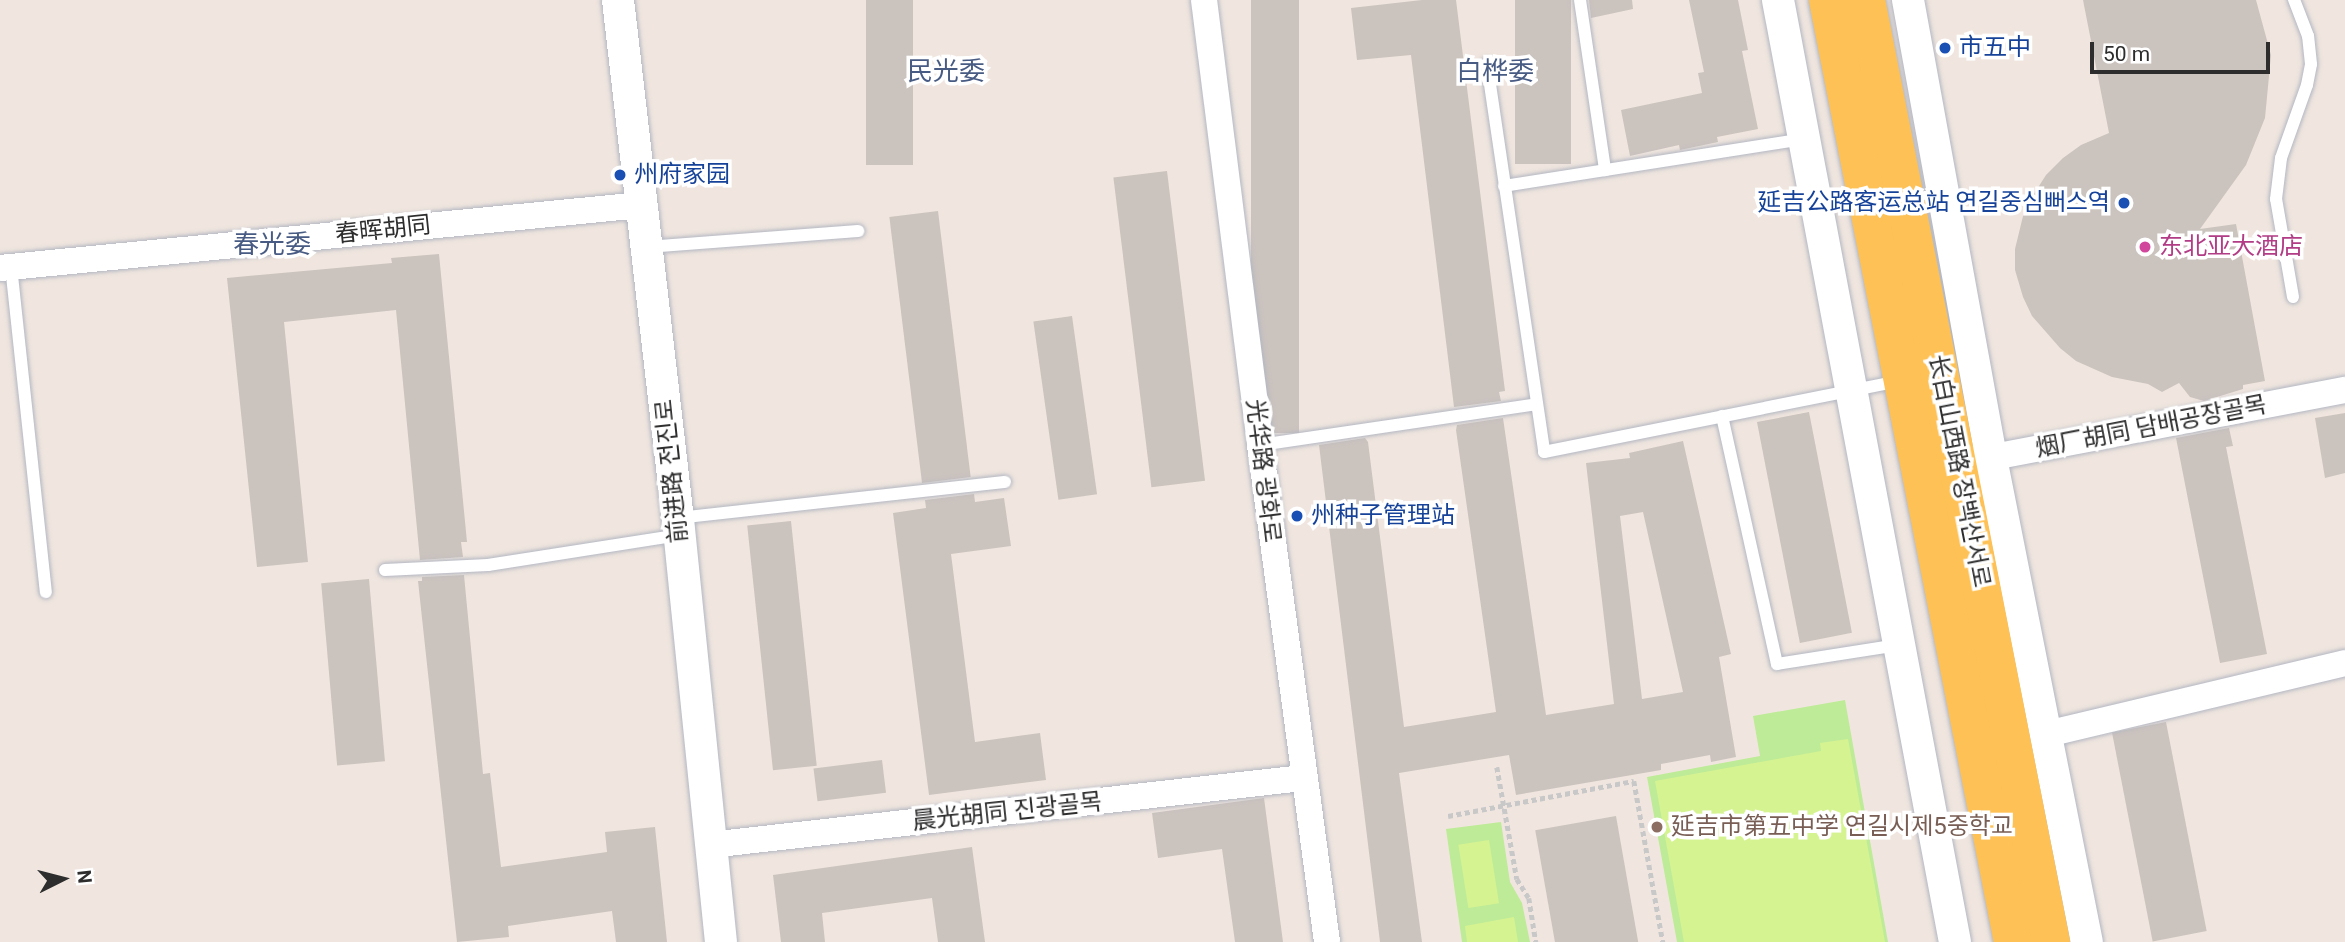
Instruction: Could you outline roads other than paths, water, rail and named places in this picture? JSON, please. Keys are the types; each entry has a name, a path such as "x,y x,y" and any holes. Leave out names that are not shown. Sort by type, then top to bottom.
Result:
{"main road":[{"name":"长白山西路 장백산서로","path":"1828,0 2012,942"},
{"name":"长白山西路 장백산서로","path":"1866,0 1974,461 2051,942"}],"street":[{"name":"前进路 전진로","path":"618,0 679,527 721,942"},
{"name":"光华路 광화로","path":"1204,0 1303,778 1327,942"},
{"path":"1778,0 1955,942"},
{"path":"1908,0 1974,461 2047,734 2087,942"},
{"name":"春晖胡同","path":"5,267 641,205"},
{"name":"烟厂胡同 담배공장골목","path":"1974,461 2345,390"},
{"path":"2047,734 2345,663"},
{"name":"晨光胡同 진광골목","path":"710,845 1303,778"}],"lane":[{"path":"1580,0 1605,170"},
{"path":"2293,297 2276,199 2281,158 2307,85 2311,64 2308,36 2294,0"},
{"path":"1487,64 1544,452 1903,380"},
{"path":"1504,186 1803,139"},
{"path":"645,247 858,231"},
{"path":"5,267 46,592"},
{"path":"1260,446 1537,404"},
{"path":"1722,416 1777,664 1899,645"},
{"path":"385,570 488,565 679,527 1005,482"}],"place":[{"name":"市五中","path":"1945,48"},
{"name":"州府家园","path":"620,175"},
{"name":"延吉公路客运总站 연길중심뻐스역","path":"2124,203"},
{"name":"东北亚大酒店","path":"2145,247"},
{"name":"州种子管理站","path":"1297,516"},
{"name":"延吉市第五中学 연길시제5중학교","path":"1657,827"}],"district":[{"name":"民光委","path":"946,72"},
{"name":"白桦委","path":"1495,72"},
{"name":"春光委","path":"272,245"}]}
